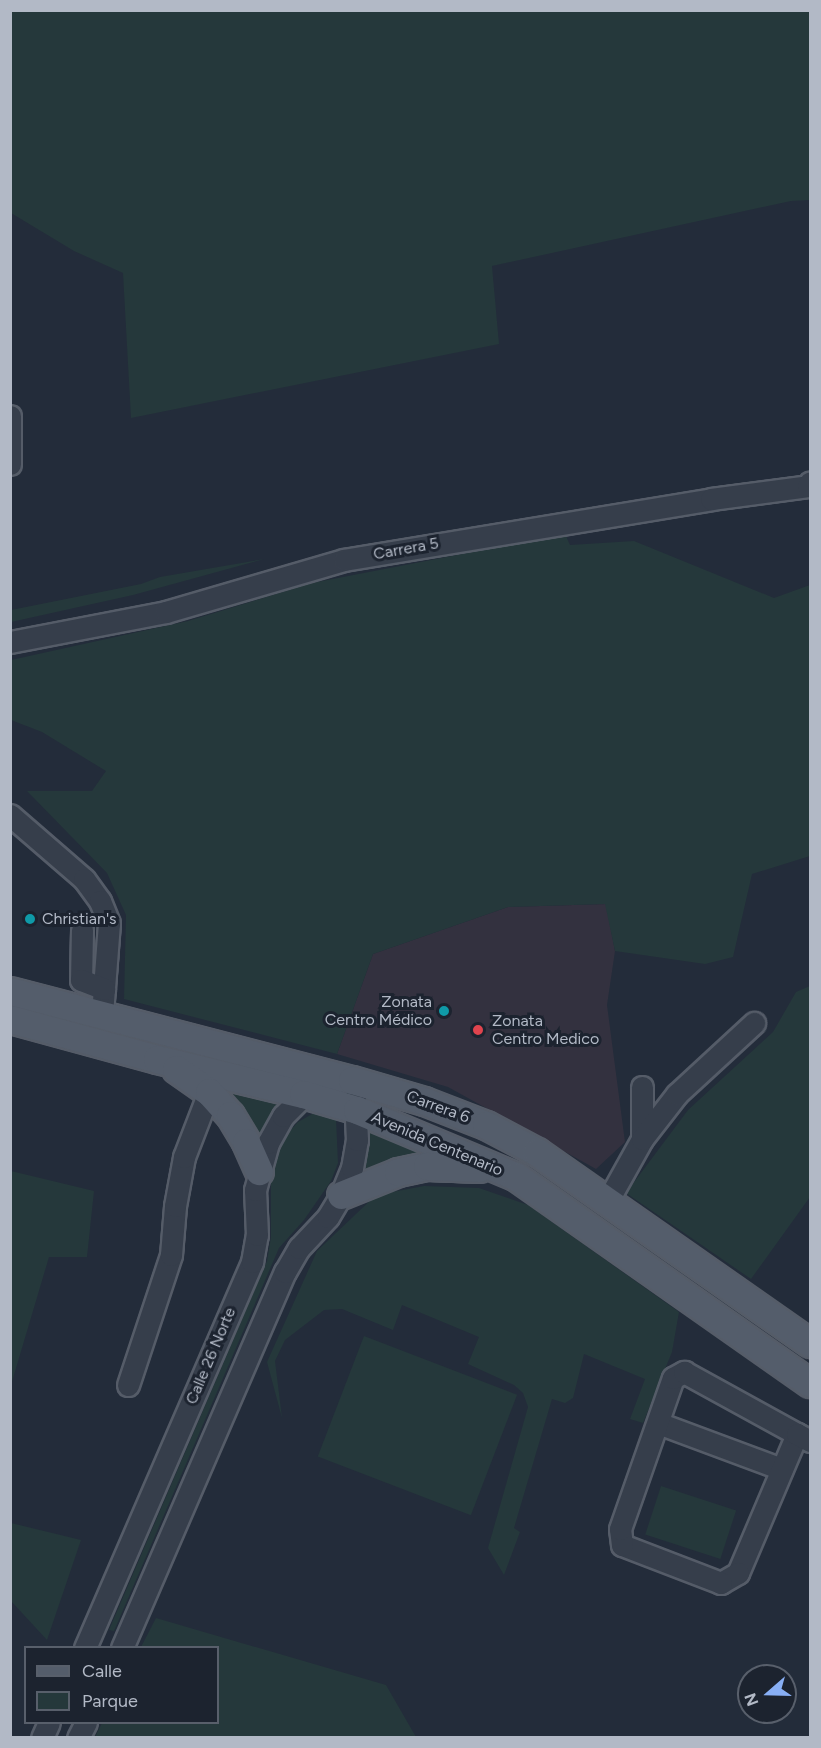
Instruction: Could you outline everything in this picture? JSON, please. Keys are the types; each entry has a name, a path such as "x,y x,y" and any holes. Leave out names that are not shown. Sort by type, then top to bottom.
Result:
{"main road":[{"name":"Carrera 6","path":"10,991 340,1077 424,1101 486,1125 537,1152 810,1343"},
{"name":"Avenida Centenario","path":"10,1019 357,1110 515,1176 810,1383"},
{"path":"156,1059 184,1073 209,1092 230,1115 259,1171"},
{"path":"341,1195 398,1172 427,1166 456,1165 486,1168 515,1176"}],"street":[{"path":"10,464 11,417"},
{"name":"Carrera 5","path":"10,642 166,612 344,560 809,484"},
{"path":"10,815 84,879 100,901 109,923 102,1016"},
{"path":"82,930 81,980 104,989"},
{"path":"607,1202 642,1139 677,1094 754,1023"},
{"name":"Calle 26 Norte","path":"85,1646 252,1262 257,1235 255,1190 268,1143 278,1125 303,1094 340,1077 357,1110 357,1140 351,1168 341,1195 328,1217 299,1248 285,1272 125,1640"},
{"path":"642,1087 642,1139"},
{"path":"128,1385 171,1255 175,1206 184,1157 209,1092"},
{"path":"684,1372 804,1438 782,1469 738,1573 721,1583 622,1545 620,1529 673,1378 684,1372"},
{"path":"658,1424 782,1469"}],"shaded area":[{"name":"Zonata Centro Medico","path":"606,904 615,951 607,1005 625,1142 596,1169 448,1087 337,1054 373,954 508,907"}],"green space":[{"path":"10,11 810,11 810,200 791,201 492,266 499,344 131,418 123,273 74,251 11,213"},
{"path":"565,534 570,545 634,541 774,598 810,585 810,856 752,874 733,957 705,964 615,951 605,904 508,907 373,954 337,1054 124,999 126,915 107,873 27,791 92,791 106,771 42,732 11,720 11,660 188,621 312,583"},
{"path":"264,559 133,595 11,622 11,610 141,584 160,577"},
{"path":"810,986 810,1197 751,1279 626,1193 688,1110 773,1032 796,992"},
{"path":"227,1091 282,1104 258,1140 246,1115"},
{"path":"314,1113 336,1119 338,1163 331,1181 304,1220 279,1248 114,1631 109,1630 267,1261 271,1237 271,1177 275,1155 284,1137 298,1122"},
{"path":"363,1126 445,1154 392,1161 360,1173"},
{"path":"11,1171 94,1191 87,1257 49,1257 11,1385"},
{"path":"424,1186 479,1188 528,1205 679,1312 672,1352 643,1423 630,1419 645,1379 584,1354 573,1398 565,1403 552,1399 514,1528 520,1532 504,1575 488,1548 528,1407 523,1393 514,1385 468,1364 479,1337 402,1305 393,1330 342,1309 324,1310 285,1340 275,1361 282,1418 267,1362 317,1251 376,1195"},
{"path":"364,1336 517,1395 471,1515 318,1456"},
{"path":"661,1486 736,1510 720,1559 645,1535"},
{"path":"11,1523 81,1540 47,1640 11,1601"},
{"path":"156,1618 386,1685 416,1737 95,1737 102,1724 219,1724 219,1646 142,1646"}],"place":[{"name":"Christian's","path":"30,919"},
{"name":"Zonata Centro Médico","path":"444,1011"},
{"name":"Zonata Centro Medico","path":"478,1030"}]}
